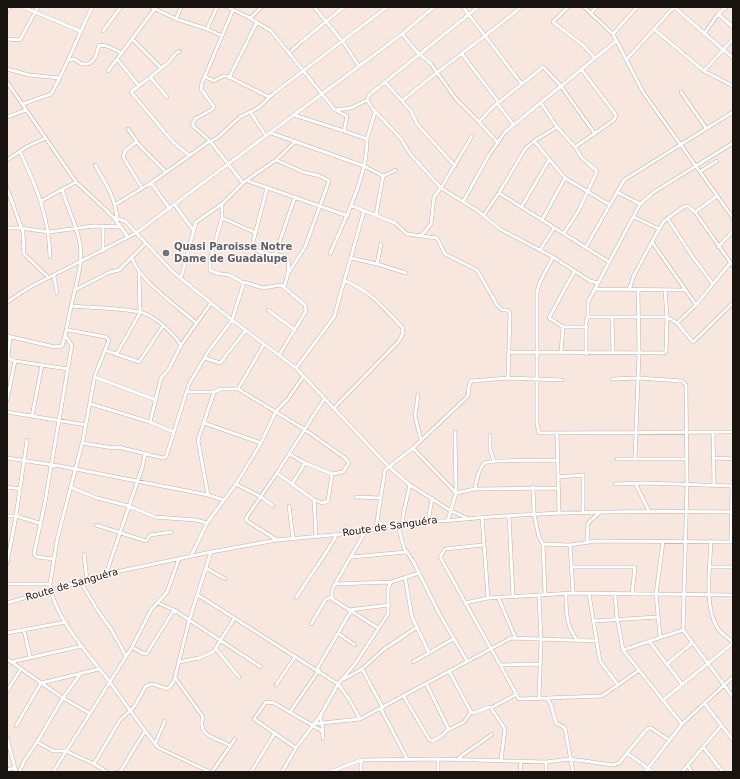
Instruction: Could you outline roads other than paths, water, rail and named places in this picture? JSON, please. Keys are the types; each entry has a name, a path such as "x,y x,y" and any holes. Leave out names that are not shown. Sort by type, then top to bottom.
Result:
{"street":[{"path":"7,11 9,7"},
{"path":"23,7 80,31"},
{"path":"7,39 20,40 38,7"},
{"path":"23,104 51,94 69,60 80,31 92,8 87,7"},
{"path":"103,31 121,7"},
{"path":"176,19 181,7"},
{"path":"207,29 216,7"},
{"path":"227,7 250,18 271,31 321,94 336,111 346,116"},
{"path":"250,18 262,7"},
{"path":"314,7 343,42 359,66"},
{"path":"289,53 344,7"},
{"path":"116,204 151,183 210,141 221,135 240,117 251,113 269,97 388,7"},
{"path":"7,302 30,287 128,237 170,209 402,34 434,7"},
{"path":"464,7 521,83"},
{"path":"336,111 347,109 367,100 368,95 470,15 478,7"},
{"path":"402,101 486,37 520,7"},
{"path":"568,7 553,22 584,46 595,58"},
{"path":"584,7 613,34 643,92 701,171 733,218"},
{"path":"591,13 596,7"},
{"path":"613,34 637,7"},
{"path":"626,60 674,7 733,58"},
{"path":"704,34 718,14 726,7"},
{"path":"108,71 154,8 176,19 207,29 222,36"},
{"path":"233,10 204,76 201,89 214,107 195,119 192,125 210,141 244,183"},
{"path":"718,14 733,27"},
{"path":"229,78 257,22"},
{"path":"654,29 704,71 733,86"},
{"path":"402,34 419,54 429,62 456,99 498,143"},
{"path":"132,39 161,68"},
{"path":"704,71 733,39"},
{"path":"463,202 498,143 513,124 541,103 616,41"},
{"path":"69,60 74,59 82,64 89,64 95,58 99,45 107,46 122,53"},
{"path":"180,51 175,54 168,63 151,78 132,90 131,93 173,142 190,156"},
{"path":"462,54 497,100 497,103 513,124"},
{"path":"118,59 139,86"},
{"path":"479,122 497,103 543,67 561,86 595,134"},
{"path":"7,69 28,75 60,78"},
{"path":"575,147 614,120 616,115 581,69"},
{"path":"204,76 214,81 223,76 269,97"},
{"path":"151,78 167,97"},
{"path":"385,82 411,111 417,124 455,166"},
{"path":"8,84 76,182 115,217 125,221 181,278 232,320 296,368 389,467 410,485 451,511 468,518"},
{"path":"681,92 706,128"},
{"path":"367,100 441,188 500,229 553,257 590,281 598,283"},
{"path":"541,103 557,127 575,147 582,158 597,171 587,193 564,233"},
{"path":"344,131 347,109"},
{"path":"7,117 26,110"},
{"path":"330,254 352,206 364,166 367,139 375,112 374,110"},
{"path":"586,248 624,180 733,112"},
{"path":"251,113 266,136"},
{"path":"294,115 367,139"},
{"path":"483,216 499,193 525,149 534,141 557,127"},
{"path":"128,129 136,142 166,172"},
{"path":"271,133 364,166 383,176"},
{"path":"422,235 431,225 433,200 472,136"},
{"path":"7,160 46,138"},
{"path":"534,141 565,178 587,193 610,205"},
{"path":"136,142 125,151 123,157 142,188"},
{"path":"181,278 196,222 222,204 244,183 276,160 295,142"},
{"path":"586,354 586,321 588,317 588,302 640,204 654,192 698,167 733,143"},
{"path":"20,152 41,201 49,232 50,257"},
{"path":"276,160 303,172 328,179 326,189 319,205 305,248 289,272 284,288"},
{"path":"522,206 549,160"},
{"path":"701,171 717,161"},
{"path":"95,166 116,204 115,217 120,227 128,237"},
{"path":"383,176 396,170"},
{"path":"376,215 383,176"},
{"path":"542,220 565,178"},
{"path":"248,181 348,216"},
{"path":"41,201 76,182"},
{"path":"151,183 170,209"},
{"path":"7,188 20,228 23,232 24,254 49,278"},
{"path":"267,188 254,232 252,242 253,247 256,250 284,257 289,265 289,272"},
{"path":"62,189 67,207 77,229 81,245 80,262 68,330 62,346 59,347 9,336 8,358 15,361 68,369"},
{"path":"617,192 640,204"},
{"path":"499,193 522,206 609,262"},
{"path":"695,212 717,196"},
{"path":"275,255 295,198"},
{"path":"175,204 193,230"},
{"path":"222,204 222,218 210,260 210,270 215,273 227,275 243,283 246,282 266,288 279,284 306,306 306,311 279,355"},
{"path":"352,206 398,225 407,234 437,238 445,254 477,270 497,305 502,310 509,311 508,378"},
{"path":"629,290 634,275 658,229 685,206 691,207 718,247 733,266"},
{"path":"296,368 332,320 345,281 364,211"},
{"path":"634,217 658,229"},
{"path":"222,218 254,232"},
{"path":"668,219 692,256 713,284"},
{"path":"7,228 20,228 49,232 103,226 120,227"},
{"path":"103,226 103,251"},
{"path":"540,250 554,228"},
{"path":"718,247 733,231"},
{"path":"652,242 684,290 696,305"},
{"path":"75,290 110,272 119,270 146,243"},
{"path":"377,264 381,244"},
{"path":"132,257 135,267 139,272 177,309 196,324"},
{"path":"553,257 538,286 536,318 538,352 537,402 538,431 540,433 733,432"},
{"path":"351,258 406,273"},
{"path":"676,323 696,305 730,262"},
{"path":"116,355 140,313 139,272"},
{"path":"574,272 549,318 563,327 587,327"},
{"path":"54,276 57,293"},
{"path":"333,409 399,341 403,331 402,327 362,288 345,281"},
{"path":"82,443 118,448 163,458 166,457 186,392 208,352 232,320 243,283"},
{"path":"595,289 684,290"},
{"path":"635,458 639,353 638,290"},
{"path":"509,352 561,352 586,354 613,352 665,353 667,317 665,290"},
{"path":"150,422 161,378 169,369 181,345 211,303"},
{"path":"588,317 667,317 676,323 693,342 733,304"},
{"path":"72,306 146,314 163,326 181,345"},
{"path":"268,310 295,330"},
{"path":"612,317 613,352"},
{"path":"105,350 136,362 141,361 163,326"},
{"path":"561,352 563,327"},
{"path":"68,330 106,336 109,340 95,377 91,404 54,559 50,584 51,592 66,622 82,646 159,748 211,772 235,739"},
{"path":"205,358 220,363 246,330"},
{"path":"54,559 37,557 34,555 39,523 45,502 72,346 65,336"},
{"path":"238,390 264,344"},
{"path":"7,400 15,361"},
{"path":"32,416 42,365"},
{"path":"95,377 156,400"},
{"path":"191,556 207,523 236,484 261,443 276,411 291,395 303,377"},
{"path":"376,528 385,470 413,448 468,396 468,386 471,381 508,378 562,380"},
{"path":"612,379 638,378 685,383 687,485 685,513 683,630 733,697"},
{"path":"186,392 214,392 221,389 238,390 276,411 304,429 349,461 349,464 343,472 332,474 288,454"},
{"path":"208,495 198,440 214,392"},
{"path":"418,394 415,416 421,440"},
{"path":"277,540 246,520 324,399"},
{"path":"91,404 150,422 174,432"},
{"path":"7,412 86,425"},
{"path":"204,423 261,443"},
{"path":"448,520 456,493 455,432"},
{"path":"713,432 714,486"},
{"path":"557,434 559,512"},
{"path":"490,435 490,449 494,461"},
{"path":"7,563 16,516 27,440"},
{"path":"413,448 456,493"},
{"path":"106,574 142,468 145,454"},
{"path":"7,458 75,469 208,495 223,500"},
{"path":"714,458 733,459"},
{"path":"617,459 686,459"},
{"path":"475,489 485,463 494,461 557,460"},
{"path":"292,484 305,463"},
{"path":"277,473 314,500 323,503 328,501 332,474"},
{"path":"558,477 583,475 583,512"},
{"path":"236,484 261,497 273,506"},
{"path":"543,544 570,545 587,541 732,542 732,486 615,484"},
{"path":"635,484 649,511"},
{"path":"402,525 410,485"},
{"path":"7,487 20,489"},
{"path":"70,487 97,498 129,506 155,517 196,520 207,523"},
{"path":"456,493 475,489 533,487 558,488"},
{"path":"533,487 534,514 539,536 543,544 545,594"},
{"path":"356,497 381,498"},
{"path":"428,522 432,498"},
{"path":"314,500 316,536"},
{"path":"289,506 293,538"},
{"name":"Route de Sanguéra","path":"7,603 51,592 106,574 210,552 277,540 365,532 376,528 468,518 559,512 732,512"},
{"path":"587,541 588,524 600,512"},
{"path":"7,516 16,516 39,523"},
{"path":"509,516 513,596"},
{"path":"482,517 488,598"},
{"path":"96,526 146,541 150,535 172,532"},
{"path":"398,526 406,552 419,573 453,639 467,661"},
{"path":"365,532 352,557 335,584 332,598 333,601 378,628"},
{"path":"296,598 307,579 323,559 337,534"},
{"path":"662,701 733,643 717,627 711,611 708,594 711,541"},
{"path":"660,636 656,594 662,542"},
{"path":"483,545 444,550 440,557 490,649 520,700 602,696 638,671"},
{"path":"570,545 573,593"},
{"path":"94,764 120,720 129,710 134,707 146,686 149,684 156,684 168,690 176,679 189,621 210,552"},
{"path":"352,557 406,552"},
{"path":"84,554 87,580"},
{"path":"53,772 132,647 151,610 172,584 179,559"},
{"path":"572,567 635,567 632,594"},
{"path":"710,567 733,567"},
{"path":"206,568 225,579"},
{"path":"335,584 391,582 419,573"},
{"path":"405,578 412,617 430,652"},
{"path":"80,582 111,629 126,656"},
{"path":"282,772 296,748 320,716 338,684 355,664 388,614 388,588 391,582"},
{"path":"7,584 50,584"},
{"path":"465,603 498,597 540,596 545,594 573,593 616,595 733,595"},
{"path":"566,594 566,609 570,632 578,641"},
{"path":"589,594 600,661 618,685"},
{"path":"198,595 338,684 360,719"},
{"path":"616,595 617,618 623,650 638,671 682,724"},
{"path":"539,699 541,640 540,596"},
{"path":"498,597 515,637"},
{"path":"311,624 326,599 332,598"},
{"path":"158,603 174,610 261,667"},
{"path":"350,611 389,605"},
{"path":"132,647 144,654 147,653 174,610"},
{"path":"290,712 340,634 350,611"},
{"path":"594,621 617,618 658,617"},
{"path":"179,662 199,658 216,649 220,640 234,619"},
{"path":"7,633 66,622"},
{"path":"342,679 361,670 384,650 417,627"},
{"path":"24,630 30,657"},
{"path":"623,650 660,636 683,630"},
{"path":"340,634 355,645"},
{"path":"313,725 360,719 404,697 467,661 515,637 541,640 597,641"},
{"path":"413,662 453,639"},
{"path":"649,641 682,684"},
{"path":"667,664 692,643"},
{"path":"12,662 82,646"},
{"path":"216,649 239,677"},
{"path":"276,685 295,657"},
{"path":"7,659 63,698 90,713"},
{"path":"355,664 355,668 361,670 382,708 407,759"},
{"path":"500,665 539,664"},
{"path":"7,690 21,669"},
{"path":"16,726 41,683 99,669"},
{"path":"450,671 471,712"},
{"path":"19,772 63,698 81,673"},
{"path":"645,772 682,724 733,677"},
{"path":"176,679 203,717 202,726 210,738 224,742 230,746"},
{"path":"426,684 448,730"},
{"path":"471,712 474,714 487,707 492,708 516,694"},
{"path":"404,697 430,741 435,740 448,730 464,722 471,712"},
{"path":"547,698 551,705 556,723 565,728 573,772"},
{"path":"296,748 254,719 263,704 266,702 274,703 322,731"},
{"path":"704,703 733,740"},
{"path":"492,708 505,728 502,760"},
{"path":"320,716 323,739"},
{"path":"155,744 165,721"},
{"path":"682,772 721,726"},
{"path":"330,772 361,760 458,759 546,762 570,758 613,765 620,763 648,728 651,728 669,740"},
{"path":"117,772 120,772 145,731"},
{"path":"251,772 275,733"},
{"path":"458,759 466,751 482,743 492,734"},
{"path":"7,738 15,770 7,770"},
{"path":"37,742 53,751 66,751 107,772"},
{"path":"703,747 724,772"},
{"path":"627,753 649,768 652,772"},
{"path":"438,759 438,772"},
{"path":"361,760 361,772"},
{"path":"520,772 521,762"},
{"path":"546,762 546,772"},
{"path":"687,765 692,772"}],"place":[{"name":"Quasi Paroisse Notre Dame de Guadalupe","path":"166,253"}]}
